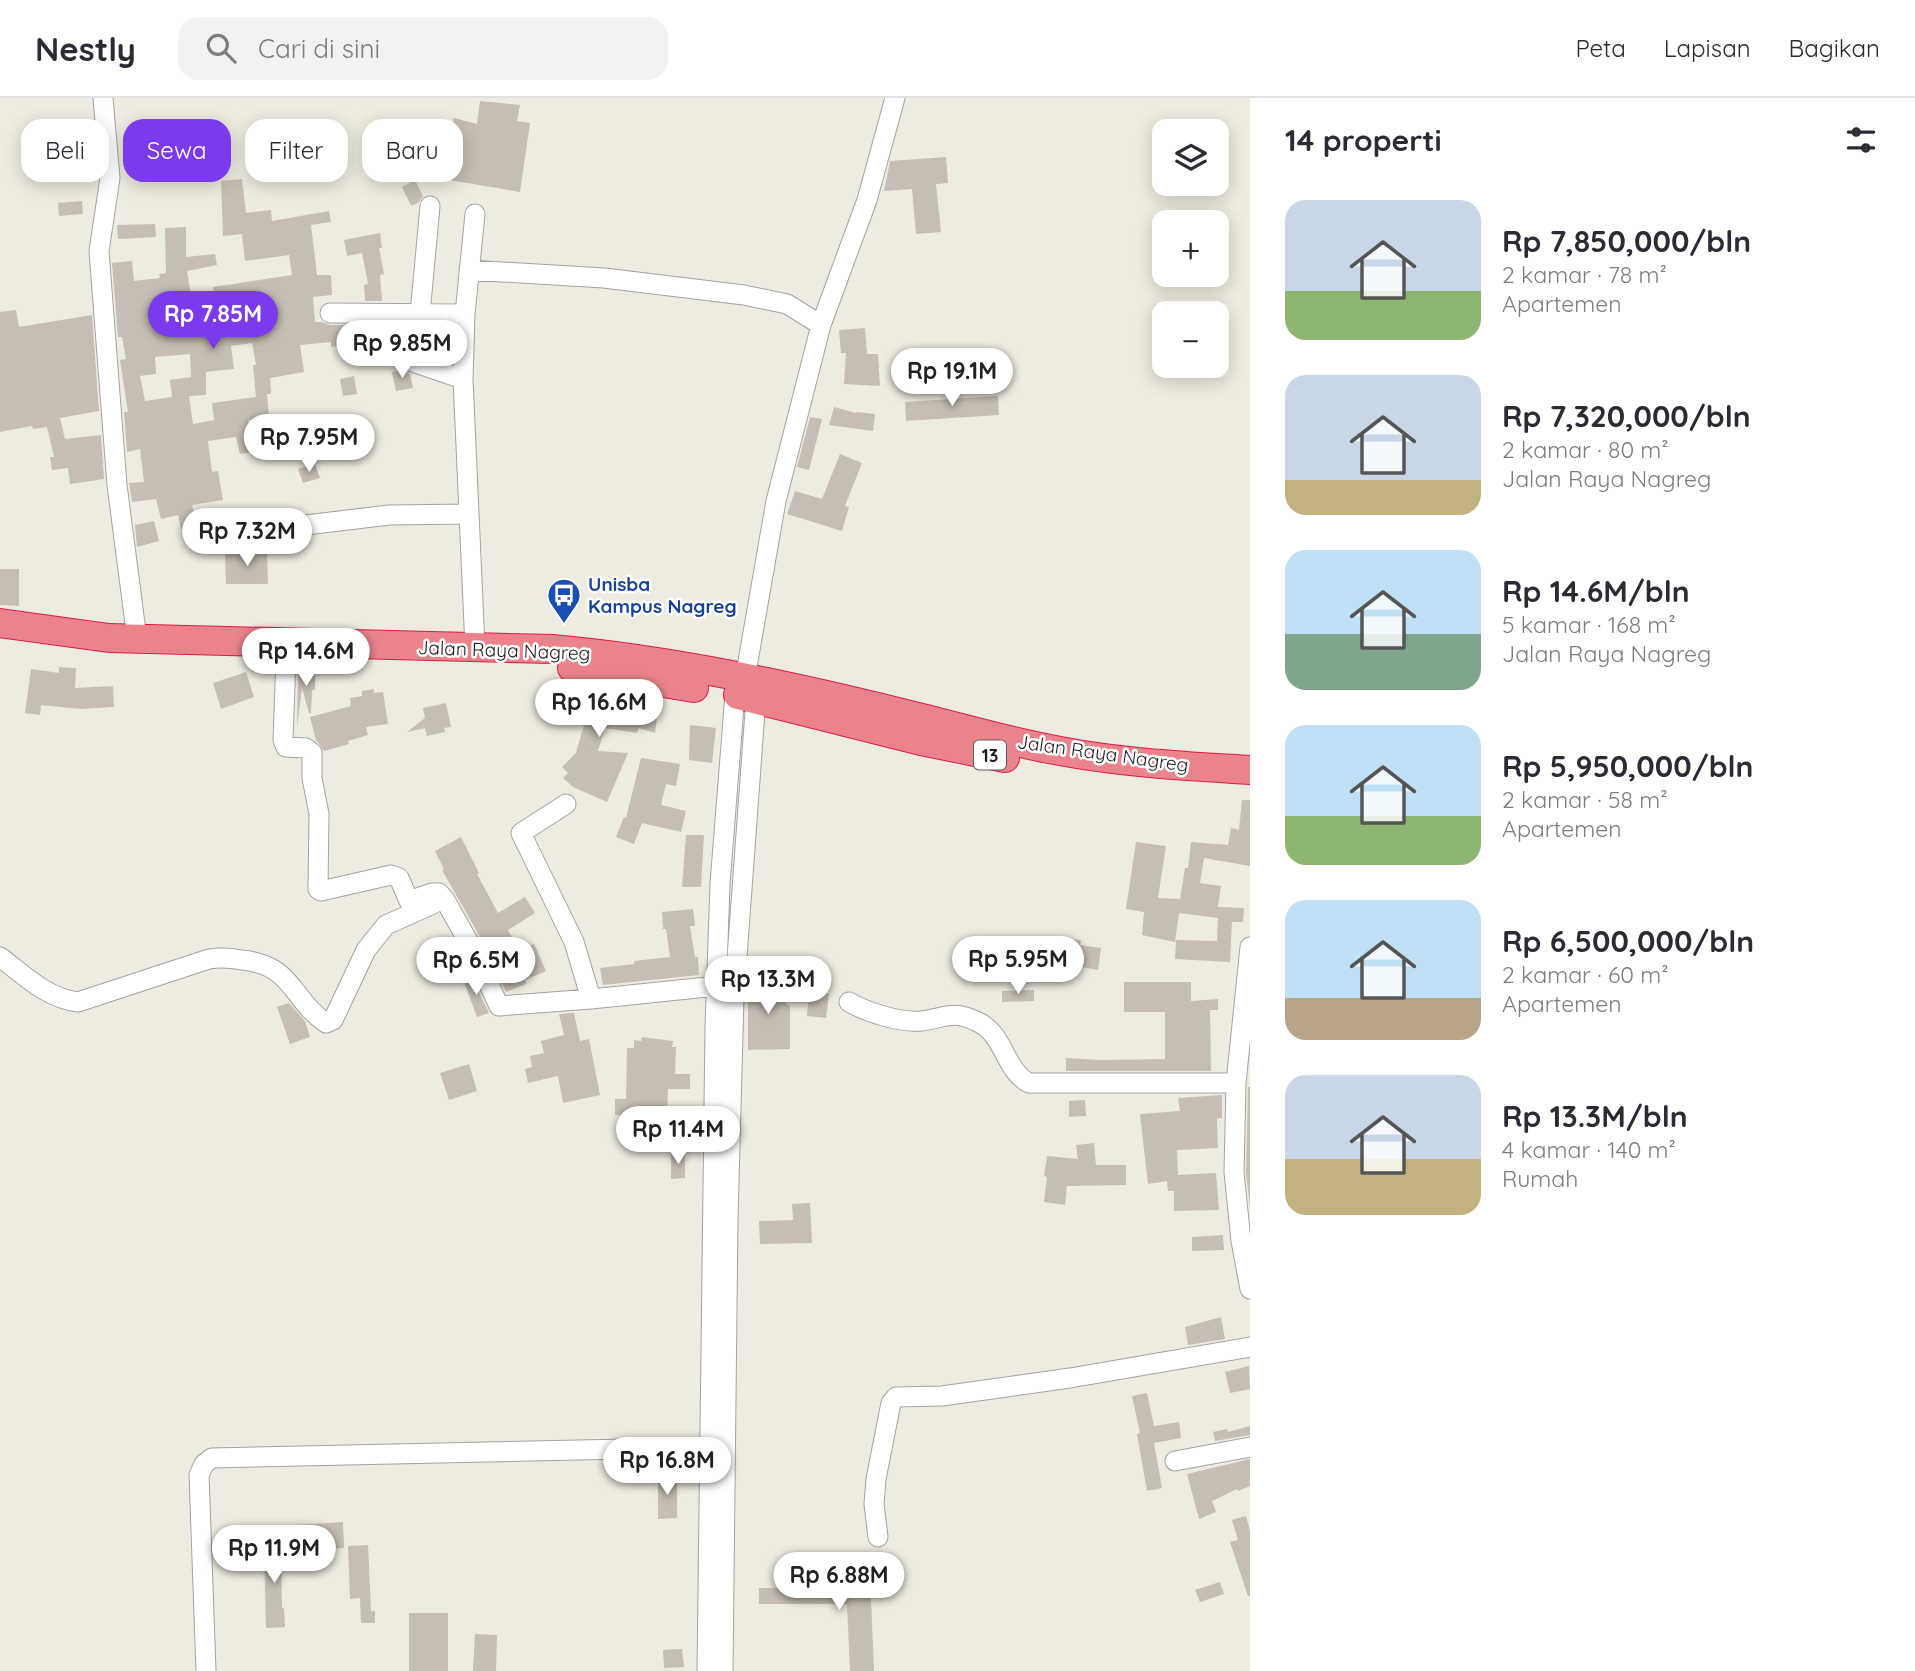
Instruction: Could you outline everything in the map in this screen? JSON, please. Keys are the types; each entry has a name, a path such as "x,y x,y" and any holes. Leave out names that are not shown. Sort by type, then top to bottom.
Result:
{"highway":[{"name":"Jalan Raya Nagreg","path":"0,623 109,638 552,649 620,655 1063,752 1123,760 1250,770"},
{"name":"Jalan Raya Nagreg","path":"0,641 107,656 286,657 560,666 746,683 921,741 1049,766 1128,777 1250,786"}],"street":[{"path":"103,98 110,178 99,251 117,485 137,639"},
{"path":"706,1671 729,1193 727,959 720,884 746,683 776,501 821,326 867,201 895,98"},
{"path":"421,314 430,206"},
{"path":"475,215 465,314 463,379 475,647"},
{"path":"469,270 604,278 744,295 787,304 821,326"},
{"path":"330,313 465,314"},
{"path":"410,361 463,379"},
{"path":"281,528 389,515 470,514"},
{"path":"286,657 283,740 286,747 309,749 313,755 312,778 319,814 318,889 321,891 391,875 399,878 409,901 439,893 472,950 499,1006 717,986"},
{"path":"566,804 521,833 574,942 591,999"},
{"path":"0,957 48,993 62,1000 78,1002 209,959 219,957 258,961 277,969 326,1023 333,1020 366,950 386,925 444,898"},
{"path":"1250,947 1236,1083 1235,1198 1250,1289"},
{"path":"723,1671 718,1447 717,986 727,959"},
{"path":"849,1002 869,1012 912,1021 951,1014 981,1023 999,1040 1016,1073 1037,1084 1236,1083"},
{"path":"878,1537 874,1504 876,1479 891,1403 896,1397 942,1396 1070,1378 1250,1347"},
{"path":"206,1671 199,1475 204,1464 212,1458 718,1447"},
{"path":"1175,1461 1250,1447"}],"building":[{"path":"480,101 520,105 517,121 530,123 520,192 461,182 463,120 477,124"},
{"path":"946,157 948,183 936,184 941,232 916,234 912,189 884,191 890,161"},
{"path":"242,179 246,213 271,210 272,221 329,211 331,222 311,225 317,275 331,275 332,295 313,297 315,322 359,325 359,343 331,347 331,342 300,345 304,372 270,378 271,394 267,394 269,418 248,420 255,451 240,454 236,437 208,441 212,472 218,471 223,500 192,505 197,526 181,529 178,515 161,519 156,499 132,502 129,483 144,482 140,449 127,452 124,412 128,412 120,360 126,359 122,337 118,337 112,263 132,261 134,281 160,278 159,274 166,273 165,228 186,227 186,257 215,254 217,265 187,271 191,296 214,293 213,287 292,275 289,255 245,261 242,234 223,236 221,182","holes":["228,307 232,334 208,336 204,310","252,343 256,365 253,365 256,397 212,403 214,420 193,424 189,396 206,395 206,372 234,369 231,346","190,354 191,377 170,380 172,397 145,401 140,376 156,374 155,357"]},
{"path":"416,182 423,196 418,203 411,206 402,187"},
{"path":"82,201 83,214 59,216 58,203"},
{"path":"155,224 156,237 118,239 117,225"},
{"path":"380,233 382,248 379,248 384,274 380,275 382,301 365,301 364,285 368,284 362,253 347,256 344,240"},
{"path":"16,310 19,327 92,315 99,411 60,418 65,439 101,435 104,479 70,484 68,468 52,470 50,457 54,457 47,427 33,429 32,426 0,432 0,312"},
{"path":"865,328 867,354 878,354 880,386 844,384 846,353 841,353 839,330"},
{"path":"403,370 410,374 413,388 396,391 392,372"},
{"path":"354,376 357,394 343,396 340,379"},
{"path":"998,396 999,415 906,421 905,402"},
{"path":"834,407 856,413 875,414 873,431 829,425"},
{"path":"810,417 822,419 809,470 797,467"},
{"path":"840,454 862,463 845,506 849,507 842,531 787,514 795,491 822,499"},
{"path":"315,464 320,478 303,483 298,469"},
{"path":"154,521 159,541 137,547 135,525"},
{"path":"267,551 268,584 226,584 225,552"},
{"path":"0,569 19,569 19,606 0,605"},
{"path":"59,667 76,668 75,688 113,686 114,707 81,709 41,705 40,715 25,713 31,669 59,673"},
{"path":"298,670 315,670 315,690 312,690 309,713 302,688 297,727"},
{"path":"246,672 254,697 221,709 213,683"},
{"path":"587,687 600,689 598,700 658,710 655,733 639,728 637,733 605,728 598,751 628,753 607,802 573,787 563,778 568,773 562,767 576,753 584,725 563,723 565,706 548,705 550,692 586,696"},
{"path":"374,689 374,693 383,692 388,724 366,727 368,735 324,751 316,740 310,717 351,706 350,698 362,696 362,691"},
{"path":"446,703 451,727 444,728 445,732 427,736 425,728 407,732 425,718 423,708"},
{"path":"690,725 716,728 712,763 689,760"},
{"path":"641,758 680,764 676,786 666,784 661,805 686,811 681,832 642,823 634,844 616,837 624,817 626,818"},
{"path":"1242,800 1250,800 1250,866 1204,858 1200,883 1221,886 1218,907 1244,908 1243,922 1232,922 1230,962 1175,959 1176,940 1217,941 1218,918 1179,913 1175,942 1142,935 1144,912 1126,909 1136,842 1166,846 1158,898 1180,899 1191,842 1228,845 1231,828 1239,830"},
{"path":"686,835 704,835 701,887 682,887"},
{"path":"461,837 498,913 525,897 535,913 508,930 519,951 534,944 546,971 525,980 526,984 506,992 484,944 442,870 444,869 435,851"},
{"path":"693,909 695,926 690,926 695,957 698,957 699,975 603,985 600,968 670,957 662,912"},
{"path":"1064,939 1081,940 1080,945 1101,948 1098,970 1082,967 1083,965 1062,964"},
{"path":"471,976 489,1013 477,1017 463,979"},
{"path":"748,979 784,980 784,1002 790,1006 790,1049 748,1050"},
{"path":"1124,982 1191,982 1191,1001 1218,999 1218,1010 1210,1010 1211,1071 1066,1071 1066,1058 1165,1059 1165,1012 1124,1012"},
{"path":"1034,990 1034,1001 1002,1002 1002,991"},
{"path":"809,992 829,994 826,1018 807,1016"},
{"path":"289,1003 305,1021 310,1037 290,1044 277,1007"},
{"path":"574,1013 580,1041 589,1039 600,1095 563,1103 558,1076 528,1083 525,1069 532,1067 530,1056 544,1053 541,1041 564,1035 559,1014"},
{"path":"642,1037 673,1041 672,1047 676,1047 675,1074 690,1074 690,1089 668,1089 667,1120 657,1120 657,1125 639,1125 639,1121 629,1121 629,1115 615,1115 615,1099 626,1099 627,1048 634,1048 634,1040 641,1041"},
{"path":"469,1064 477,1091 449,1100 440,1073"},
{"path":"1250,1087 1250,1207 1246,1172"},
{"path":"1222,1095 1222,1118 1217,1119 1218,1148 1177,1150 1178,1175 1216,1173 1219,1210 1174,1211 1174,1191 1168,1191 1167,1181 1148,1184 1140,1114 1180,1111 1178,1098"},
{"path":"1085,1100 1086,1116 1069,1117 1069,1101"},
{"path":"1094,1143 1096,1165 1126,1165 1126,1185 1067,1186 1065,1205 1044,1202 1047,1156 1078,1159 1076,1145"},
{"path":"671,1154 685,1154 685,1178 671,1179"},
{"path":"810,1203 812,1243 760,1244 759,1221 793,1220 792,1204"},
{"path":"1223,1235 1224,1250 1192,1251 1192,1237"},
{"path":"1221,1317 1225,1339 1188,1345 1185,1327"},
{"path":"1249,1366 1250,1389 1230,1393 1225,1372"},
{"path":"1147,1393 1154,1426 1179,1422 1181,1438 1154,1443 1162,1488 1147,1491 1137,1434 1140,1433 1132,1396"},
{"path":"1250,1426 1250,1435 1215,1441 1213,1432 1227,1429 1228,1432"},
{"path":"1250,1459 1250,1486 1212,1501 1216,1512 1199,1519 1187,1474"},
{"path":"677,1475 677,1518 658,1519 658,1476"},
{"path":"1246,1516 1250,1531 1250,1596 1230,1542 1238,1540 1232,1520"},
{"path":"343,1522 344,1548 284,1552 283,1526"},
{"path":"281,1541 282,1608 285,1627 266,1628 264,1542"},
{"path":"368,1545 371,1611 375,1611 375,1623 361,1623 360,1598 350,1599 348,1546"},
{"path":"870,1573 874,1671 850,1671 847,1604 759,1604 759,1588 847,1588 846,1574"},
{"path":"1220,1582 1224,1594 1200,1602 1195,1590"},
{"path":"409,1613 448,1613 448,1671 409,1671"},
{"path":"475,1634 497,1635 496,1671 473,1671"},
{"path":"682,1649 684,1667 664,1668 663,1650"}],"place":[{"name":"Unisba Kampus Nagreg","path":"564,625"}]}
